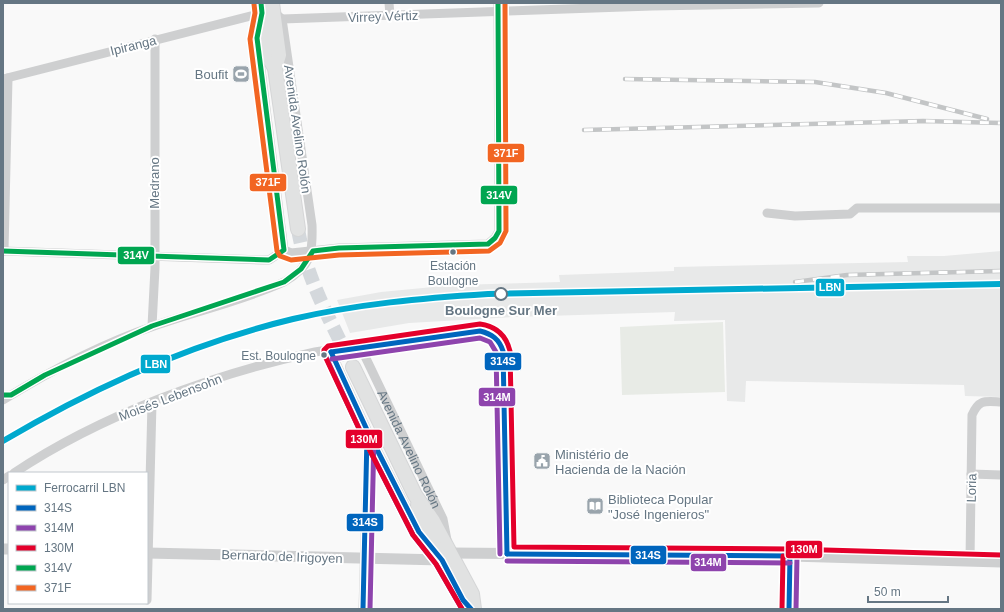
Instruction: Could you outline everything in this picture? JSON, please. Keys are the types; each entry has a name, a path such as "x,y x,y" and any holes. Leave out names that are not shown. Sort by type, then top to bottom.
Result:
{"main road":[{"name":"Avenida Avelino Rolón","path":"270,10 279,55 275,68 298,229"},
{"name":"Avenida Avelino Rolón","path":"353,367 415,495 424,526 446,557 462,600 472,609"}],"street":[{"path":"389,3 390,16"},
{"name":"Virrey Vértiz","path":"270,10 390,16 498,7 819,3"},
{"path":"284,250 291,253 339,248 488,244 495,238 499,232 498,7"},
{"path":"270,10 257,38 284,250"},
{"name":"Ipiranga","path":"6,78 270,10"},
{"name":"Avenida Avelino Rolón","path":"270,10 312,225 313,251"},
{"name":"Medrano","path":"152,326 154,256 155,39"},
{"path":"6,78 3,251 269,260 284,250"},
{"path":"767,213 795,216 850,214 857,208 1001,208"},
{"path":"3,400 7,395 100,349 152,326 284,282 299,272 313,251"},
{"name":"Moisés Lebensohn","path":"16,472 61,445 110,420 205,382 316,352 331,352 480,331 488,333 500,342 503,351 507,554"},
{"name":"Avenida Avelino Rolón","path":"361,348 443,519 446,557"},
{"name":"Avenida Avelino Rolón","path":"331,352 368,432 419,532 446,557"},
{"name":"Loria","path":"970,561 972,415 976,405 985,401 1001,402"},
{"path":"148,522 152,402"},
{"path":"363,609 368,432"},
{"path":"971,474 1001,475"},
{"name":"Bernardo de Irigoyen","path":"148,552 364,559 507,554 790,556 1001,562"},
{"path":"789,609 790,556"}],"shaded area":[{"path":"1001,251 1001,397 965,396 964,385 746,381 745,402 727,401 725,320 674,321 675,312 514,317 409,323 350,333 337,300 381,292 454,285 560,282 559,275 674,271 674,267 908,262 907,256 944,256"},
{"path":"723,322 725,392 622,395 620,327"}],"tunnel":[{"path":"298,229 307,265 320,300 353,367"}],"railway":[{"path":"625,79 815,82 886,93 987,119"},
{"path":"584,130 923,121 1001,123"},
{"path":"795,282 847,275 1001,271"}],"rail line":[{"name":"LBN","path":"3,441 37,421 107,385 180,354 254,329 341,309 439,297 488,294 1001,284"}],"transit line":[{"name":"314V","path":"3,251 269,260 284,250 257,38 262,13 261,3"},
{"name":"314V","path":"3,395 11,395 45,375 152,326 284,282 301,269 313,251 339,248 488,244 495,238 499,231 498,3"},
{"name":"371F","path":"254,4 255,13 250,39 277,251 280,256 291,260 339,255 489,251 500,243 506,231 505,3"},
{"name":"130M","path":"462,609 436,564 413,535 362,435 324,354 324,350 328,346 480,324 495,329 503,336 510,351 514,547 790,549 1001,555"},
{"name":"314S","path":"331,352 480,331 491,335 497,340 503,351 507,554"},
{"name":"314M","path":"332,359 480,338 490,342 496,352 500,554"},
{"name":"314S","path":"331,352 368,432 419,532 442,560 463,600 471,609"},
{"name":"314M","path":"325,355 362,435 413,535 436,564 462,609"},
{"name":"314S","path":"363,609 367,436"},
{"name":"314M","path":"370,609 374,436"},
{"name":"314S","path":"507,554 790,556"},
{"name":"130M","path":"782,609 783,556"},
{"name":"314S","path":"789,609 790,556"},
{"name":"314M","path":"796,609 797,556"},
{"name":"314M","path":"507,561 790,563"}],"place":[{"name":"Boufit","path":"241,74"},
{"name":"Estación Boulogne","path":"453,252"},
{"name":"Boulogne Sur Mer","path":"501,294"},
{"name":"Est. Boulogne","path":"324,355"},
{"name":"Ministério de Hacienda de la Nación","path":"542,461"},
{"name":"Biblioteca Popular \"José Ingenieros\"","path":"595,506"}]}
